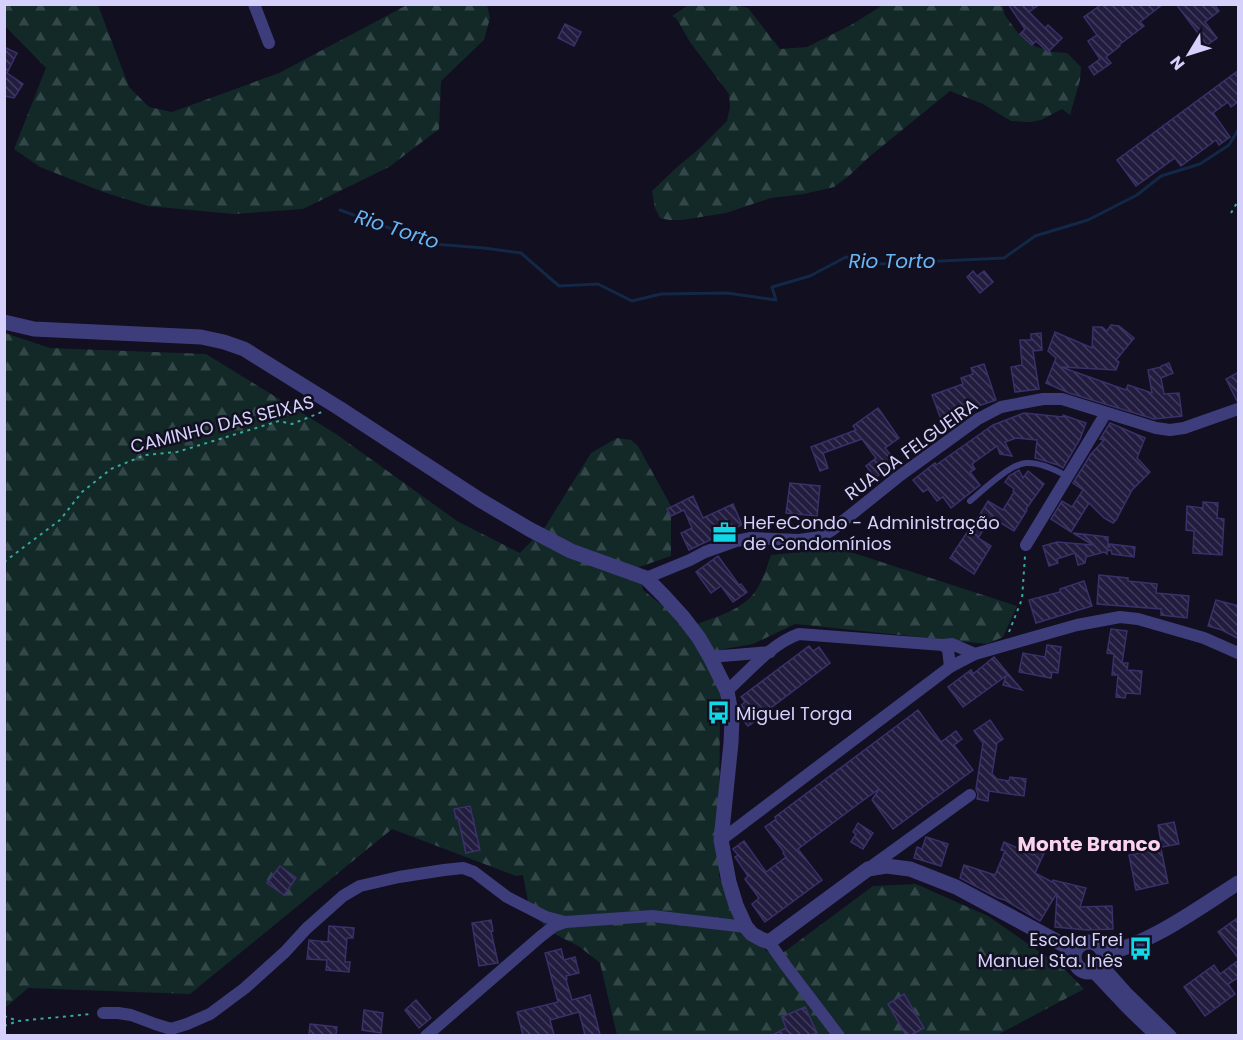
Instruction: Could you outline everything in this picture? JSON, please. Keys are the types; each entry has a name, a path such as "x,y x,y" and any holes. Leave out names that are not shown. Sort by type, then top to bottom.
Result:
{"street":[{"path":"254,4 269,43"},
{"path":"4,322 34,329 201,337 244,349 529,529 571,551 646,578 683,617 699,638 727,691 732,717 731,743 721,840 736,905 746,927 752,934 769,942 839,1035"},
{"name":"RUA DA FELGUEIRA","path":"646,578 736,540 751,538 800,540 820,537 978,419 1001,406 1043,399 1062,399 1156,429 1170,430 1184,428 1239,409"},
{"path":"1026,544 1106,413"},
{"path":"721,840 950,667 975,654 1077,625 1120,617 1204,638 1239,653"},
{"path":"727,691 770,652 799,634 952,644 975,654"},
{"path":"943,645 948,649 950,667"},
{"path":"710,657 770,652"},
{"path":"769,942 970,795"},
{"path":"868,869 886,866 910,869 956,887 1075,951"},
{"path":"103,1013 131,1015 171,1029 210,1014 245,988 343,896 360,886 399,877 463,868 474,872 517,903 546,917 565,922"},
{"path":"1156,1035 1126,1007 1100,963 1099,946 1090,942 1081,944 1075,951 1073,960 1083,972 1100,963 1116,951 1161,932 1239,884"},
{"path":"426,1035 540,937 554,926 565,922 652,916 746,927"},
{"path":"1100,963 1126,992 1171,1035"}],"lane":[{"path":"970,501 1008,470 1025,463 1053,468 1068,476"}],"path":[{"path":"1231,213 1239,201"},
{"name":"CAMINHO DAS SEIXAS","path":"4,562 60,520 81,492 111,469 145,455 177,452 279,421 292,424 339,408"},
{"path":"1002,646 1022,599 1026,544"},
{"path":"4,1026 18,1021 103,1013"},
{"path":"4,1016 18,1021"}],"green space":[{"path":"4,5 98,5 129,87 149,107 172,112 279,73 407,5 487,5 490,18 484,40 441,81 439,129 389,167 303,209 234,214 148,206 106,193 40,167 14,149 46,68 5,26"},
{"path":"688,5 736,5 748,8 780,49 807,47 851,25 883,5 1003,5 1004,14 1018,33 1034,46 1053,52 1067,53 1081,67 1080,80 1070,115 1062,109 1041,120 1030,122 1011,121 983,104 950,91 834,187 771,198 726,213 669,220 660,218 655,208 652,191 727,121 730,107 729,94 690,42 676,18 672,16"},
{"path":"5,333 50,348 206,354 336,434 457,521 520,553 545,527 591,453 617,438 631,440 638,446 671,506 671,556 639,567 643,590 689,627 729,612 750,598 760,583 771,555 811,551 832,546 1017,606 1003,637 987,644 795,624 753,644 724,649 708,664 720,687 719,876 736,917 757,943 776,958 873,886 916,884 988,916 1063,968 1084,989 997,1035 617,1035 600,963 580,947 553,933 530,912 523,875 516,876 392,829 190,994 28,988 5,1008"}],"building":[{"path":"1008,4 1040,4 1029,12 1045,28 1048,25 1062,38 1048,52 1036,41 1032,45 1020,34 1025,29"},
{"path":"1102,4 1163,4 1140,22 1144,26 1106,57 1111,63 1094,75 1089,67 1100,59 1088,41 1097,35 1084,17"},
{"path":"1176,4 1214,4 1219,11 1205,22 1217,38 1207,45"},
{"path":"565,24 581,32 574,46 558,38"},
{"path":"4,47 17,53 7,73 23,84 14,98 4,96"},
{"path":"1239,70 1239,101 1231,107 1228,102 1213,113 1230,137 1219,145 1216,140 1181,166 1175,158 1136,186 1117,160"},
{"path":"973,271 977,276 984,271 993,282 980,293 967,277"},
{"path":"1111,325 1119,326 1134,338 1116,360 1119,362 1116,370 1061,367 1126,390 1128,385 1152,393 1148,370 1169,363 1173,373 1161,378 1164,394 1179,393 1182,416 1154,419 1069,393 1046,383 1056,358 1048,351 1055,332 1092,348 1093,327 1102,327 1107,331"},
{"path":"1041,333 1042,350 1033,351 1039,389 1015,392 1011,367 1022,365 1020,340 1031,340 1031,334"},
{"path":"984,364 996,400 963,411 964,414 942,422 932,395 963,384 961,378 973,374 971,368"},
{"path":"1239,372 1239,401 1237,401 1226,379"},
{"path":"878,408 899,438 885,448 896,462 875,478 866,466 876,458 862,439 823,453 828,468 820,471 811,447 856,430 853,426"},
{"path":"1024,413 1063,417 1063,415 1086,423 1080,439 1063,468 1035,458 1037,440 1016,438 1005,442 1012,456 1000,454 997,446 972,464 975,469 970,472 980,485 951,508 943,497 937,501 928,489 923,492 913,480 993,425"},
{"path":"1110,423 1145,438 1137,458 1150,472 1132,490 1113,523 1104,518 1089,503 1071,532 1051,519 1062,501 1072,507 1083,490 1073,483 1091,454 1104,440 1100,439"},
{"path":"1019,470 1023,478 1028,471 1044,484 1014,531 991,517 978,538 991,546 974,574 950,558 988,501 1003,510 1014,492 1014,489 1005,482 1009,476"},
{"path":"790,483 820,486 817,516 786,513"},
{"path":"693,496 703,518 733,504 742,525 689,550 681,533 692,528 684,510 671,516 667,509"},
{"path":"1203,502 1218,503 1217,518 1224,519 1222,555 1193,553 1194,531 1186,530 1187,506 1203,508"},
{"path":"1073,533 1108,537 1108,547 1110,547 1109,544 1135,547 1134,557 1112,554 1111,550 1107,551 1107,554 1104,552 1086,557 1085,563 1078,565 1075,553 1057,559 1058,563 1049,566 1043,546 1057,542 1093,545"},
{"path":"718,556 739,585 741,584 747,592 733,602 721,586 711,593 696,572"},
{"path":"1099,575 1157,584 1156,593 1189,596 1187,618 1161,615 1161,609 1097,604"},
{"path":"1084,581 1092,606 1036,623 1029,600 1060,592 1060,589"},
{"path":"1216,600 1239,606 1239,639 1208,626"},
{"path":"1111,629 1127,631 1122,663 1128,663 1127,670 1142,671 1140,694 1126,693 1125,698 1116,697 1118,675 1112,675 1114,654 1107,653"},
{"path":"1047,645 1061,647 1058,673 1052,672 1051,678 1019,672 1023,653 1045,657"},
{"path":"809,646 813,651 819,647 830,663 748,726 742,719 744,717 740,706 745,702 741,697"},
{"path":"994,657 1022,690 1003,685 1006,676 963,707 948,687 971,670 973,674"},
{"path":"918,710 941,742 956,731 962,739 954,745 973,770 893,829 872,800 879,789 865,799 798,849 822,880 765,922 752,904 759,898 745,879 748,876 735,857 738,855 733,849 744,841 766,872 786,857 765,827 776,819 775,817"},
{"path":"990,720 1003,739 997,743 992,774 997,779 1009,781 1010,777 1026,779 1024,796 989,791 988,801 977,799 976,789 983,743 974,731"},
{"path":"470,806 480,850 466,853 454,809"},
{"path":"1174,822 1179,844 1162,847 1158,825"},
{"path":"858,823 873,833 863,849 851,842 856,834 853,832"},
{"path":"926,837 948,844 941,866 914,858 917,847 922,849"},
{"path":"1004,842 1033,855 1037,845 1046,849 1035,873 1052,882 1053,880 1086,888 1080,907 1112,906 1113,929 1087,930 1055,927 1057,893 1040,921 1005,900 960,878 964,865 995,875 1005,851 1001,850"},
{"path":"1161,849 1168,883 1136,890 1129,855"},
{"path":"280,866 296,878 284,895 267,883"},
{"path":"1239,917 1239,959 1218,932"},
{"path":"491,920 498,963 479,966 472,923"},
{"path":"329,926 354,928 353,938 347,938 345,962 350,962 349,972 326,970 327,960 307,959 309,940 328,942"},
{"path":"561,949 564,960 575,957 579,973 566,976 572,1000 590,995 600,1035 585,1035 579,1012 550,1020 554,1035 523,1035 517,1012 558,1002 545,953"},
{"path":"1239,960 1239,977 1228,984 1235,994 1205,1016 1184,987 1214,965 1220,974"},
{"path":"904,994 924,1028 911,1035 906,1035 888,1004"},
{"path":"416,1000 431,1018 419,1028 405,1010"},
{"path":"805,1007 817,1033 773,1035 786,1028 782,1017"},
{"path":"364,1010 383,1013 381,1033 362,1030"},
{"path":"310,1024 337,1027 336,1035 309,1035"}],"waterway":[{"name":"Rio Torto","path":"340,210 433,244 521,253 559,286 598,284 632,301 661,294 727,293 776,300 772,287 810,276 846,257 878,264 1004,258 1035,236 1088,220 1137,195 1161,176 1200,164 1229,145 1238,130"}],"place":[{"name":"HeFeCondo - Administração de Condomínios","path":"725,532"},
{"name":"Miguel Torga","path":"718,713"},
{"name":"Escola Frei Manuel Sta. Inês","path":"1141,949"}],"district":[{"name":"Monte Branco","path":"1089,844"}]}
